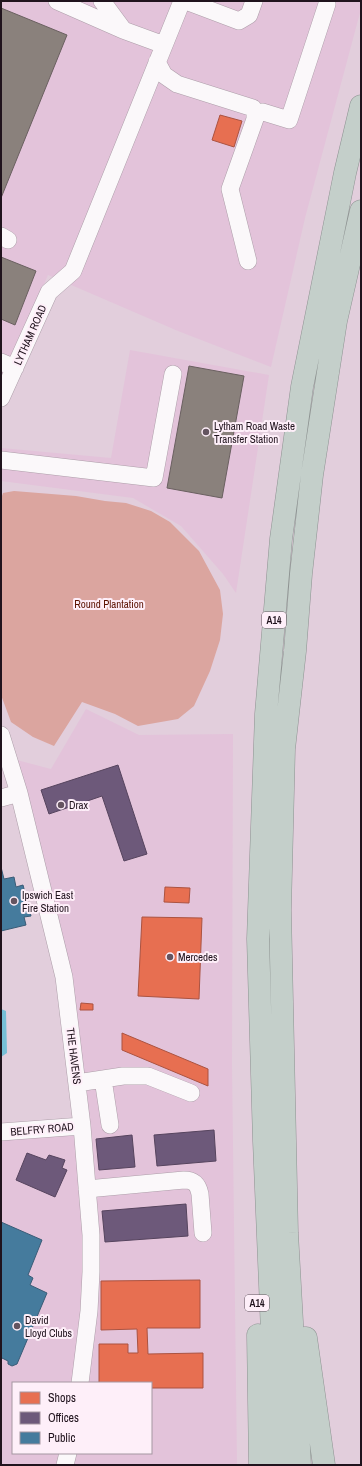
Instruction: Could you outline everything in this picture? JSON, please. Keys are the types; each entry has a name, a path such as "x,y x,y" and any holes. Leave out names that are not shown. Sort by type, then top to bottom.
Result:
{"highway":[{"name":"A14","path":"282,1465 273,1356 264,1141 258,939 266,714 281,539 302,387 345,173 361,106"},
{"name":"A14","path":"300,1465 287,1233 280,910 284,749 312,475 336,321 361,211"},
{"name":"A14","path":"260,1465 258,1331 253,1205 264,1141"},
{"name":"A14","path":"287,1233 298,1272 317,1423 324,1465"}],"street":[{"path":"57,1 123,30 164,45"},
{"path":"102,1 123,30"},
{"path":"182,1 157,62 164,75 177,84 253,108 255,113 255,119 230,189 248,261"},
{"path":"186,1 238,21 249,15 254,1"},
{"path":"255,113 263,112 289,120 327,4"},
{"name":"LYTHAM ROAD","path":"1,398 8,365 49,292 73,271 157,62"},
{"path":"1,460 154,478 173,374"},
{"name":"THE HAVENS","path":"1,735 19,793 64,977 77,1083 91,1235 89,1311 80,1382"},
{"path":"1,798 19,793"},
{"path":"77,1083 123,1076 148,1076 191,1093"},
{"path":"103,1079 110,1125"},
{"name":"BELFRY ROAD","path":"1,1132 82,1126"},
{"path":"87,1189 184,1180 193,1182 199,1188 203,1233"},
{"path":"64,1465 68,1454"}],"shaded area":[{"path":"1,1 361,1 361,9 305,218 271,367 178,331 48,275 1,385"},
{"path":"130,350 269,375 236,593 223,574 181,526 133,498 1,481 1,448 111,458"},
{"path":"86,709 139,735 233,734 232,1065 237,1465 1,1465 1,1132 82,1126 64,977 9,758 51,769"}],"green space":[{"name":"Round Plantation","path":"14,491 76,496 126,503 151,511 170,522 199,551 220,590 223,614 220,640 210,671 194,706 178,719 138,726 115,714 82,702 54,746 33,737 11,722 1,695 1,499 3,493"}],"water":[{"path":"1,1009 6,1011 7,1053 1,1057"}],"building: Shops":[{"path":"220,115 242,121 234,147 212,140"},
{"path":"165,887 190,888 189,903 164,902"},
{"name":"Mercedes","path":"142,917 202,918 199,999 138,996"},
{"path":"81,1003 93,1004 93,1010 80,1010"},
{"path":"122,1033 208,1069 208,1086 122,1050"},
{"path":"200,1280 200,1328 147,1328 148,1354 203,1353 203,1388 152,1388 152,1382 99,1382 99,1344 128,1344 128,1353 138,1353 137,1329 101,1330 101,1281"}],"building: Offices":[{"name":"Drax","path":"118,765 147,854 124,861 102,796 49,814 41,790"},
{"path":"214,1130 216,1161 157,1166 154,1135"},
{"path":"132,1135 135,1167 99,1170 96,1139"},
{"path":"27,1153 46,1160 49,1155 65,1160 62,1168 67,1170 55,1197 16,1180"},
{"path":"186,1204 188,1236 105,1242 102,1211"}],"building: Public":[{"name":"Ipswich East Fire Station","path":"1,867 4,879 14,877 16,887 23,885 31,916 24,917 26,925 1,931"},
{"name":"David Lloyd Clubs","path":"1,1222 42,1240 28,1275 33,1278 30,1285 47,1293 17,1364 12,1366 8,1364 8,1361 2,1358 1,1361"}],"building: Industry":[{"path":"1,8 67,35 1,198"},
{"path":"1,257 36,271 15,325 1,319"},
{"name":"Lytham Road Waste Transfer Station","path":"189,366 244,376 222,498 167,488"}],"place":[{"name":"Lytham Road Waste Transfer Station","path":"206,432"},
{"name":"Drax","path":"61,805"},
{"name":"Ipswich East Fire Station","path":"14,901"},
{"name":"Mercedes","path":"170,957"},
{"name":"David Lloyd Clubs","path":"17,1326"}]}
